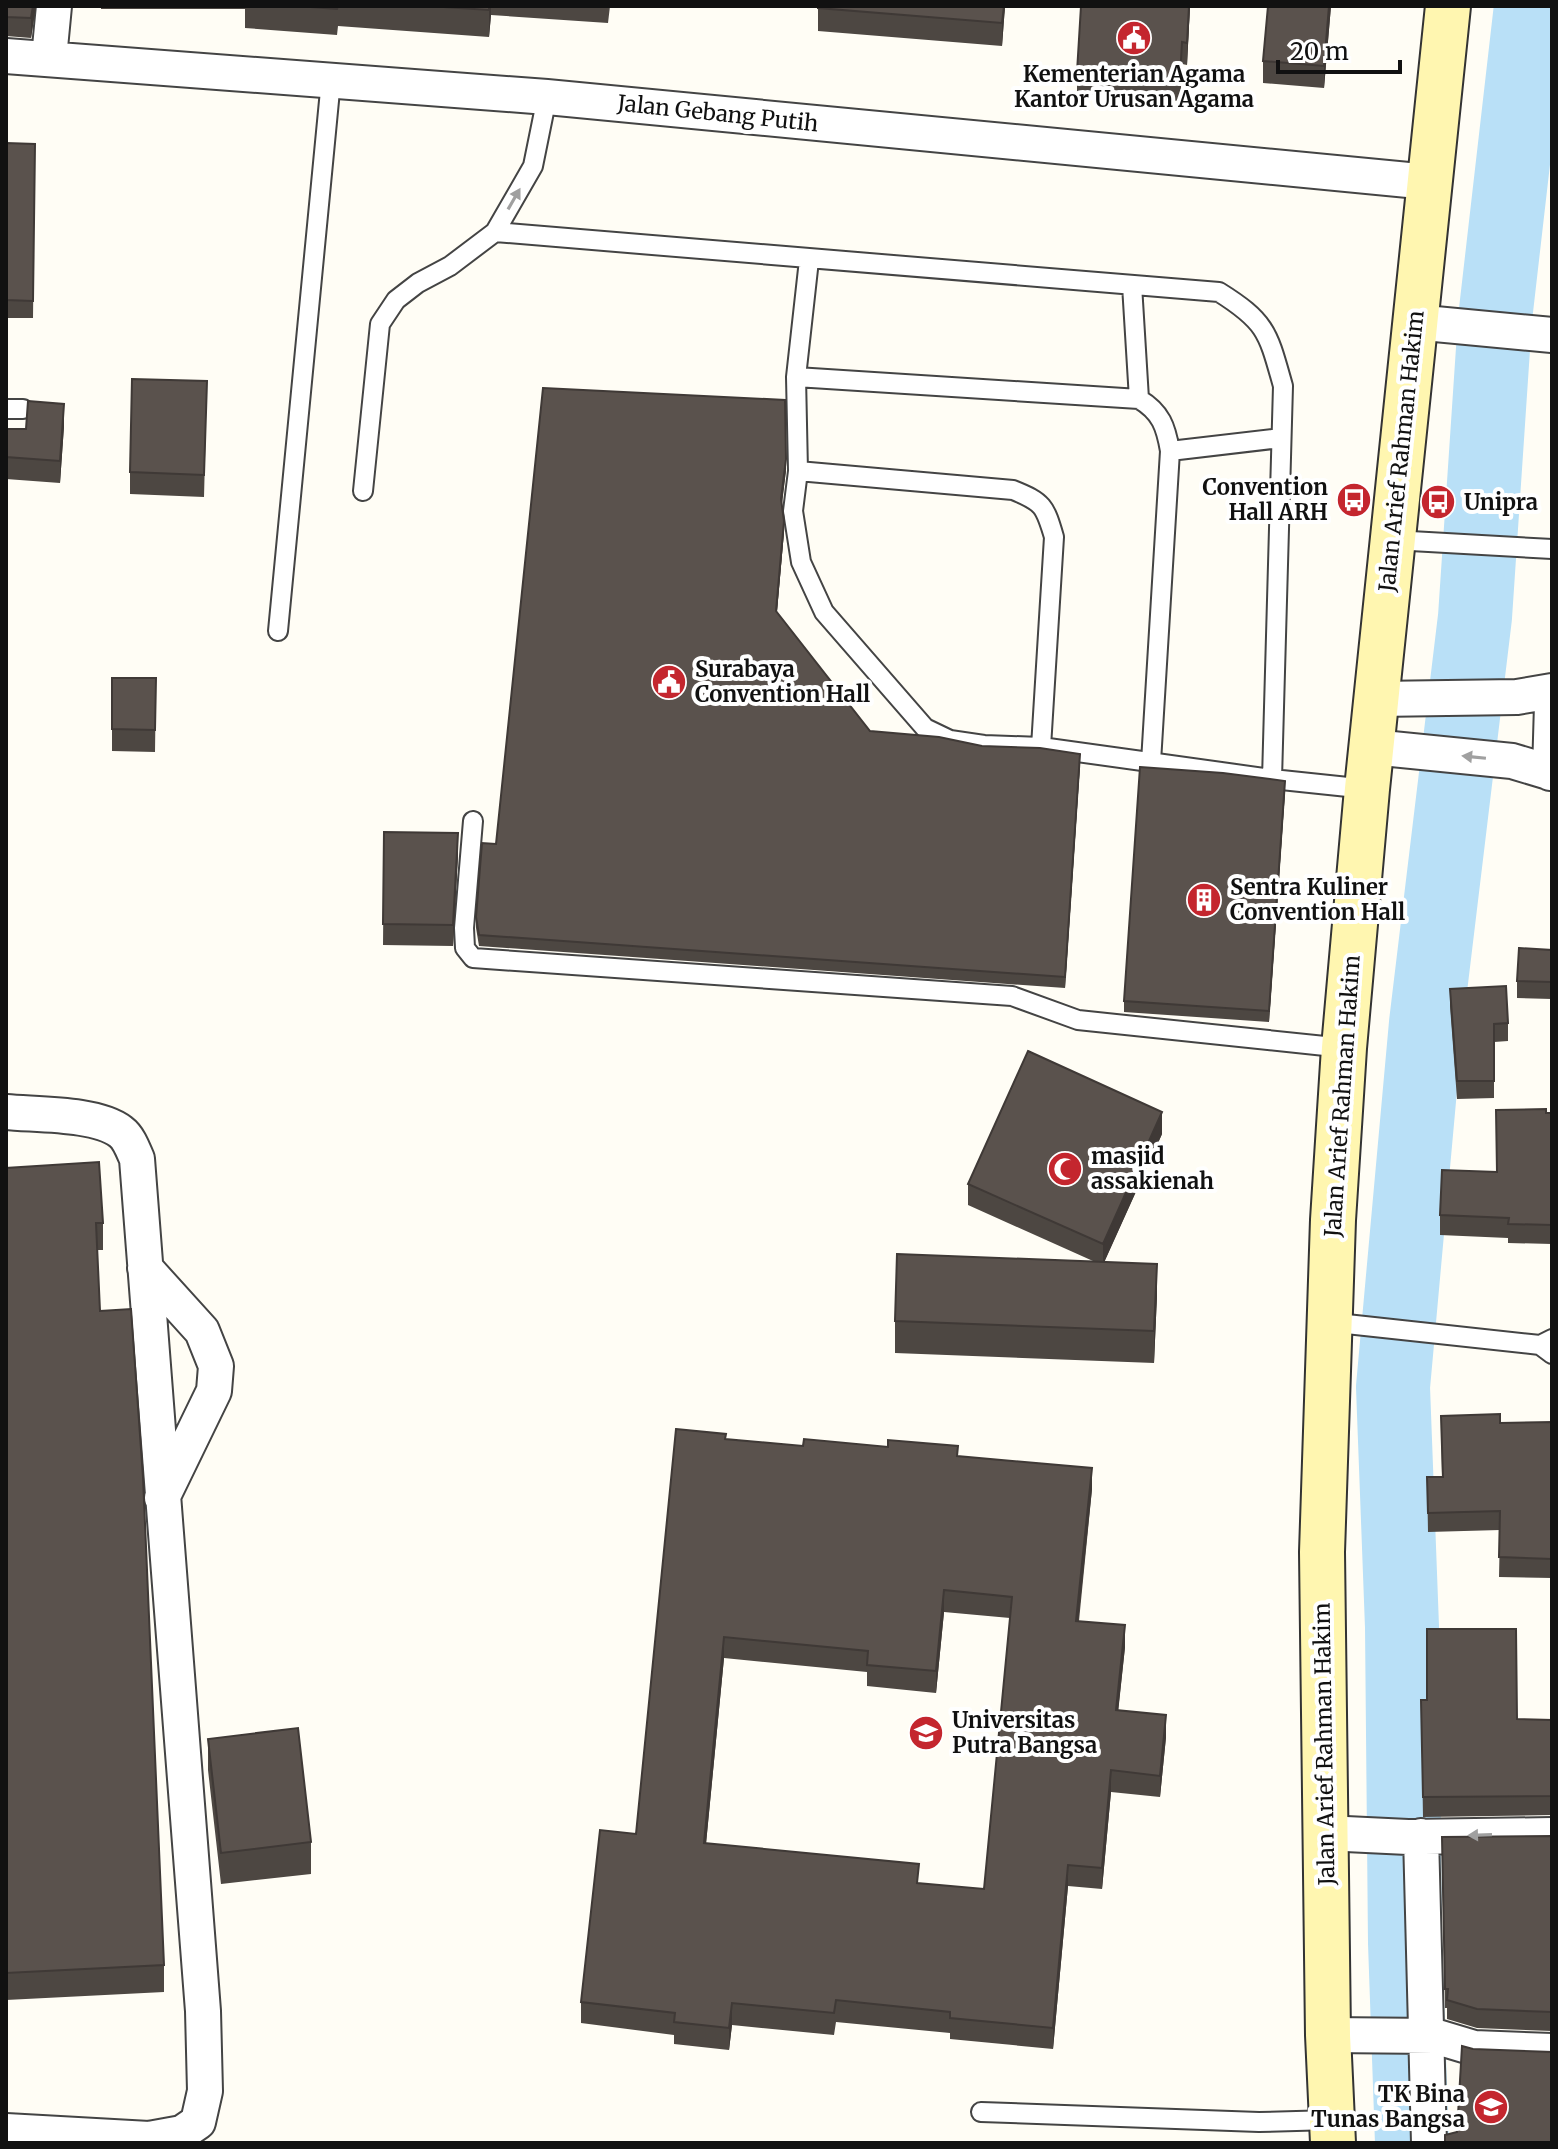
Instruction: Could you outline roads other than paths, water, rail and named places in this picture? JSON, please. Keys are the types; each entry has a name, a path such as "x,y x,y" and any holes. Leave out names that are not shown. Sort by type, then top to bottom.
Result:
{"main road":[{"name":"Jalan Arief Rahman Hakim","path":"1333,2132 1328,2035 1322,1552 1328,1322 1344,1048 1369,768 1393,540 1432,324 1429,182 1448,6"}],"street":[{"path":"49,58 54,6"},
{"name":"Jalan Gebang Putih","path":"6,56 547,97 1429,182"},
{"path":"1432,324 1551,335"},
{"path":"1377,699 1517,697 1552,691"},
{"path":"1369,768 1437,753 1512,761 1551,773 1552,704"},
{"path":"6,1112 106,1124 120,1131 129,1141 137,1159 203,2011 205,2091 198,2122 182,2133 149,2139 6,2131"},
{"path":"145,1268 202,1331 216,1366 214,1391 162,1498"},
{"path":"1325,1833 1415,1837 1552,1835"},
{"path":"1415,1837 1421,2035 1429,2143"},
{"path":"1328,2035 1421,2035 1474,2048 1552,2051"}],"lane":[{"path":"278,631 331,80"},
{"path":"363,491 380,324 396,300 418,283 450,266 495,232 533,166 547,97"},
{"path":"495,232 1219,292 1249,311 1270,338 1283,386 1272,779"},
{"path":"809,260 796,377 798,471 793,511 801,562 824,612 925,728 950,740 984,745 1041,747 1272,779 1369,768"},
{"path":"1132,285 1139,399"},
{"path":"796,377 1139,399 1154,408 1166,426 1170,451 1151,762"},
{"path":"1170,451 1281,438"},
{"path":"798,471 1013,490 1037,499 1047,515 1054,537 1041,747"},
{"path":"1393,540 1552,549"},
{"path":"473,821 464,928 465,948 473,958 1012,996 1078,1020 1344,1048"},
{"path":"1328,1322 1548,1346"},
{"path":"981,2112 1259,2122 1333,2132"}],"waterway":[{"path":"1412,2143 1405,1943 1402,1627 1393,1387 1426,1023 1475,617 1495,319 1531,6"}],"place":[{"name":"Kementerian Agama Kantor Urusan Agama","path":"1134,38"},
{"name":"Convention Hall ARH","path":"1354,500"},
{"name":"Unipra","path":"1438,502"},
{"name":"Surabaya Convention Hall","path":"669,682"},
{"name":"Sentra Kuliner Convention Hall","path":"1204,900"},
{"name":"masjid assakienah","path":"1065,1169"},
{"name":"Universitas Putra Bangsa","path":"926,1733"},
{"name":"TK Bina Tunas Bangsa","path":"1491,2107"}]}
